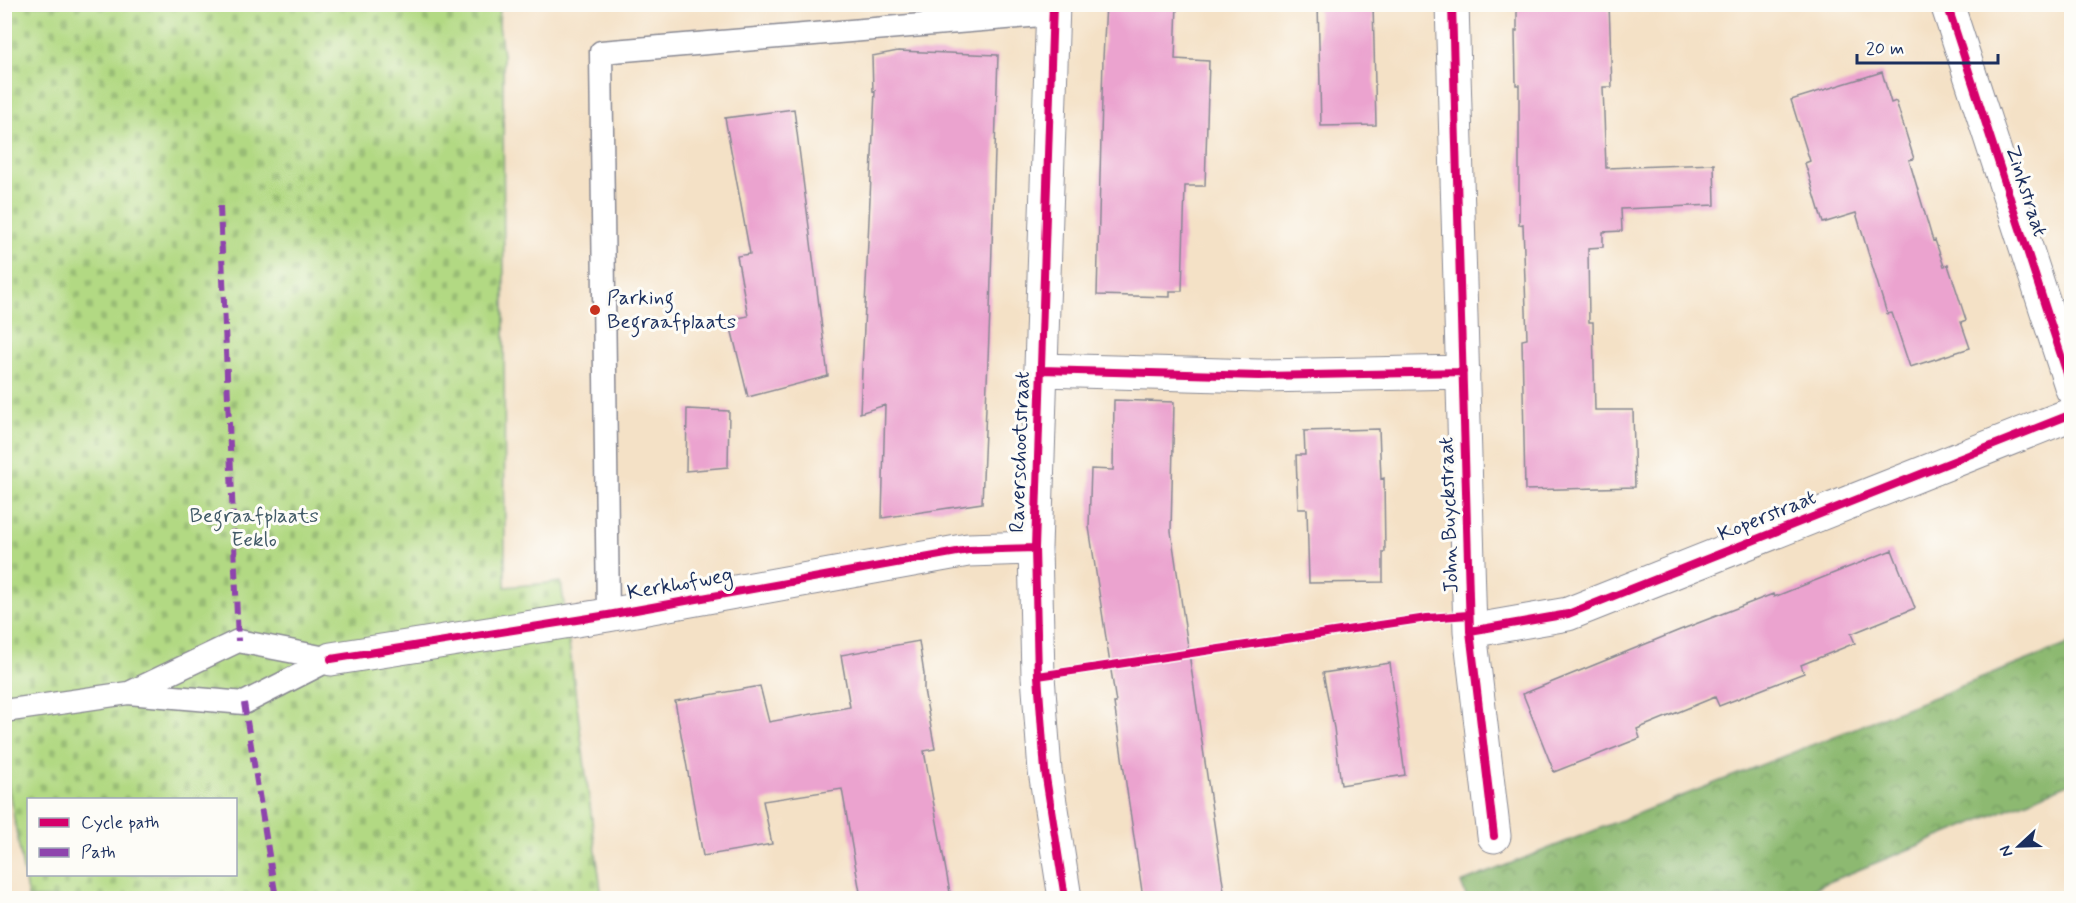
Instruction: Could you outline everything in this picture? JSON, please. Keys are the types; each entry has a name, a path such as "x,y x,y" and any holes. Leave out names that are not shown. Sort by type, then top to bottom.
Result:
{"street":[{"name":"John Buyckstraat","path":"1452,4 1470,631 1494,836"},
{"name":"Zinkstraat","path":"1947,4 2072,389"},
{"name":"Raverschootstraat","path":"1053,9 1035,548 1038,676 1045,771 1065,898"},
{"path":"1041,370 1259,376 1463,372"},
{"name":"Koperstraat","path":"1470,631 1568,614 2072,414"},
{"name":"Kerkhofweg","path":"331,659 608,615 968,550 1035,548"}],"lane":[{"path":"608,615 601,52 1053,9"},
{"path":"128,693 238,641 331,659"},
{"path":"4,711 128,693 244,703 331,659"}],"green space":[{"name":"Begraafplaats Eeklo","path":"4,5 500,5 499,25 503,55 505,587 561,582 602,898 28,898 4,762"},
{"path":"2071,643 2071,783 1790,898 1467,898 1461,883"}],"building":[{"path":"1106,4 1177,4 1175,59 1209,61 1205,186 1185,186 1182,291 1170,291 1170,297 1097,295"},
{"path":"1318,4 1373,4 1376,125 1321,126"},
{"path":"1517,4 1609,4 1612,87 1603,87 1606,168 1714,164 1715,205 1621,209 1622,231 1603,232 1603,247 1588,248 1589,322 1593,322 1595,410 1633,410 1635,487 1525,490 1522,340 1527,339 1523,224 1519,225 1519,85 1516,85 1515,31 1517,31"},
{"path":"898,51 998,55 990,311 982,503 882,518 885,405 860,413 875,91 873,92 872,56"},
{"path":"1882,72 1891,103 1896,101 1914,159 1909,160 1933,241 1935,240 1944,266 1948,265 1966,320 1961,322 1970,348 1910,367 1892,313 1887,314 1856,213 1823,223 1805,163 1810,161 1791,100"},
{"path":"794,109 828,376 748,397 729,320 748,316 737,256 750,254 725,118"},
{"path":"1114,400 1174,402 1171,531 1225,898 1143,898 1089,527 1091,469 1113,470"},
{"path":"687,409 729,411 728,467 686,471"},
{"path":"1379,429 1381,479 1384,478 1383,582 1309,583 1307,509 1298,509 1296,455 1305,455 1304,431"},
{"path":"1892,550 1915,608 1851,634 1855,643 1801,665 1804,673 1719,706 1715,697 1637,729 1640,738 1554,772 1523,694 1680,630 1773,594 1774,597"},
{"path":"919,641 924,690 935,749 924,751 951,898 861,898 842,789 763,801 772,844 703,856 675,701 760,686 769,722 850,707 841,655"},
{"path":"1390,663 1405,775 1341,785 1334,728 1323,673"}],"marked path":[{"path":"220,206 238,641"},
{"path":"244,703 276,898"}],"cycle path":[{"path":"1053,4 1035,548 1038,676 1045,771 1065,898"},
{"path":"1452,4 1470,631 1494,836"},
{"path":"1947,4 2072,389"},
{"path":"1041,370 1259,376 1463,372"},
{"path":"1470,631 1568,614 2072,414"},
{"path":"331,659 608,615 968,550 1035,548"},
{"path":"1038,676 1427,618 1469,615"}],"place":[{"name":"Parking Begraafplaats","path":"595,310"}]}
